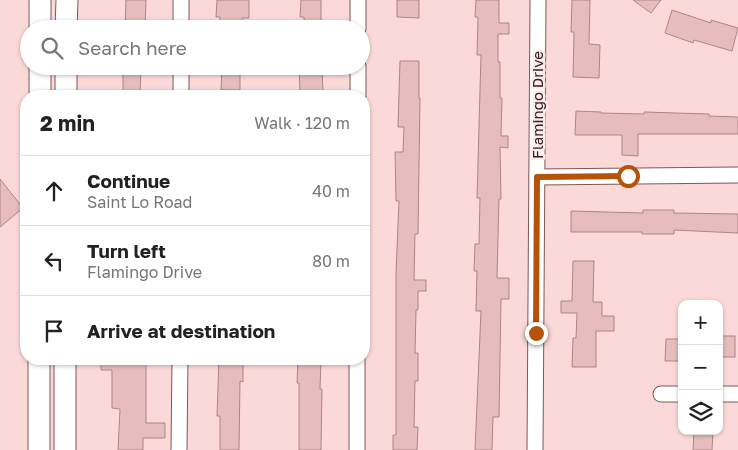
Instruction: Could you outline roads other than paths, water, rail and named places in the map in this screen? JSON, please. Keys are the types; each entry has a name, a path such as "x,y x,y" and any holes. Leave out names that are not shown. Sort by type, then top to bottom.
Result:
{"street":[{"path":"40,0 40,20"},
{"path":"66,20 67,0"},
{"path":"181,20 182,0"},
{"path":"358,0 358,20"},
{"name":"Flamingo Drive","path":"535,450 538,0"},
{"path":"40,75 40,90"},
{"path":"66,75 66,90"},
{"path":"181,75 181,90"},
{"path":"358,75 358,90"},
{"path":"537,177 738,175"},
{"path":"39,365 39,450"},
{"path":"65,365 65,450"},
{"path":"179,450 180,365"},
{"path":"357,365 357,450"},
{"path":"661,394 678,394"},
{"path":"723,394 738,394"}]}
